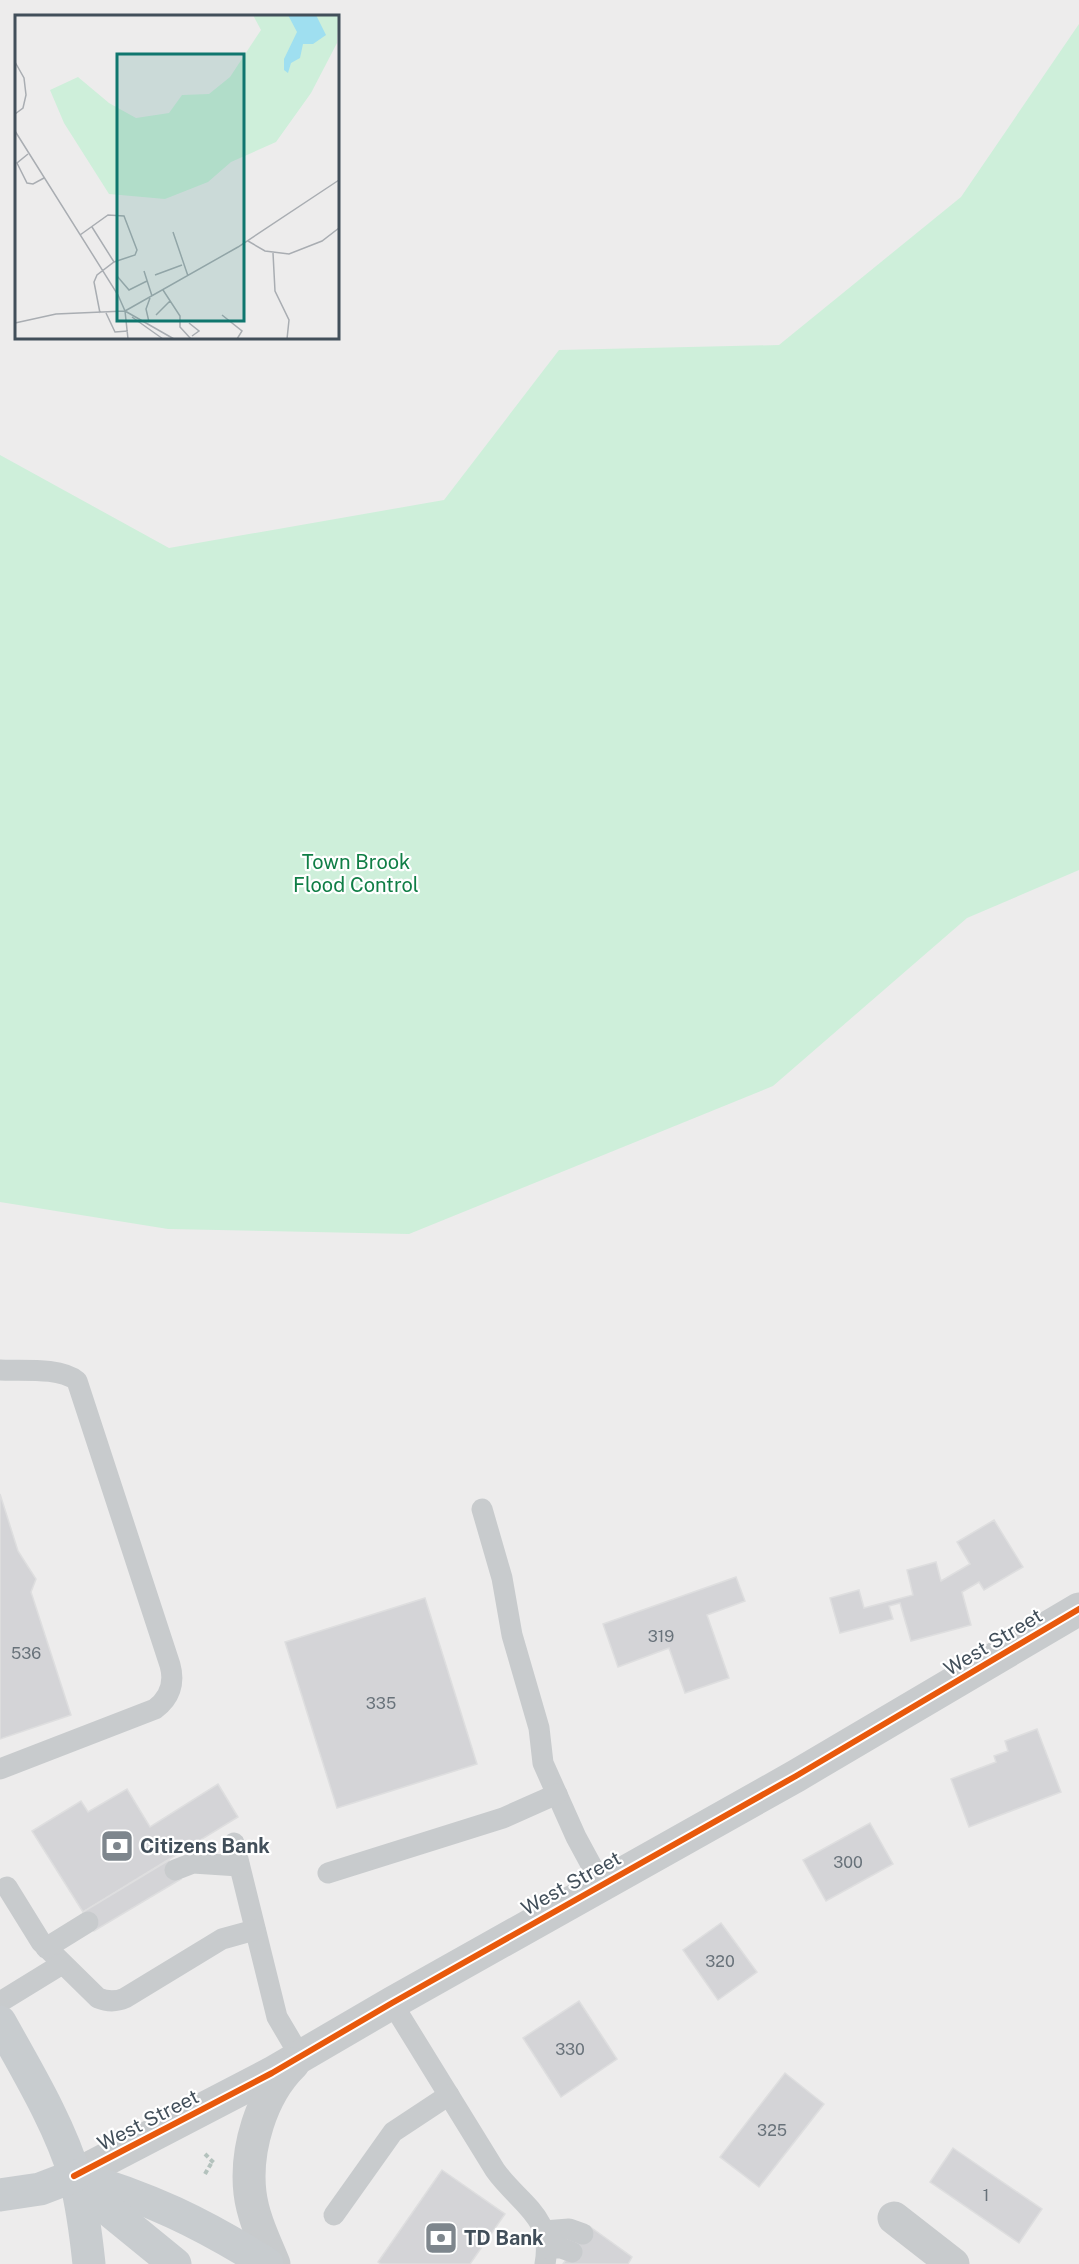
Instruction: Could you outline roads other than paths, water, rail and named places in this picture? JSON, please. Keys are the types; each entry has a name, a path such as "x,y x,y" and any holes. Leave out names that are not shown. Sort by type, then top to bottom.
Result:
{"main road":[{"path":"0,2022 51,2120 74,2176 82,2211 89,2264"},
{"path":"74,2176 110,2211 175,2264"},
{"path":"74,2176 122,2190 182,2215 267,2264"},
{"name":"West Street","path":"0,2195 39,2189 74,2176"}],"street":[{"name":"West Street","path":"74,2176 198,2113 300,2056 796,1776 1079,1609"},
{"path":"274,2264 255,2217 250,2195 249,2164 260,2119 268,2100 288,2068 300,2056"},
{"path":"894,2218 953,2264"}],"lane":[{"path":"0,1370 56,1372 70,1376 77,1381 170,1665 172,1679 166,1699 155,1709 0,1769"},
{"path":"482,1509 502,1578 512,1635 540,1728 543,1763 576,1837 602,1885"},
{"path":"328,1873 503,1818 557,1794"},
{"path":"234,1844 277,2017 300,2056"},
{"path":"175,1870 193,1863 239,1866"},
{"path":"7,1887 46,1948 98,1998 105,2001 119,2000 222,1939 255,1930"},
{"path":"46,1948 88,1922"},
{"path":"0,2002 62,1964"},
{"path":"392,2003 495,2170 509,2189 538,2216 546,2254"},
{"path":"334,2215 393,2132 449,2095"},
{"path":"546,2254 569,2229 584,2234"},
{"path":"546,2254 561,2248 572,2252"}],"place":[{"name":"Citizens Bank","path":"117,1846"},
{"name":"TD Bank","path":"441,2238"}],"park label":[{"name":"Town Brook Flood Control","path":"356,874"}]}
